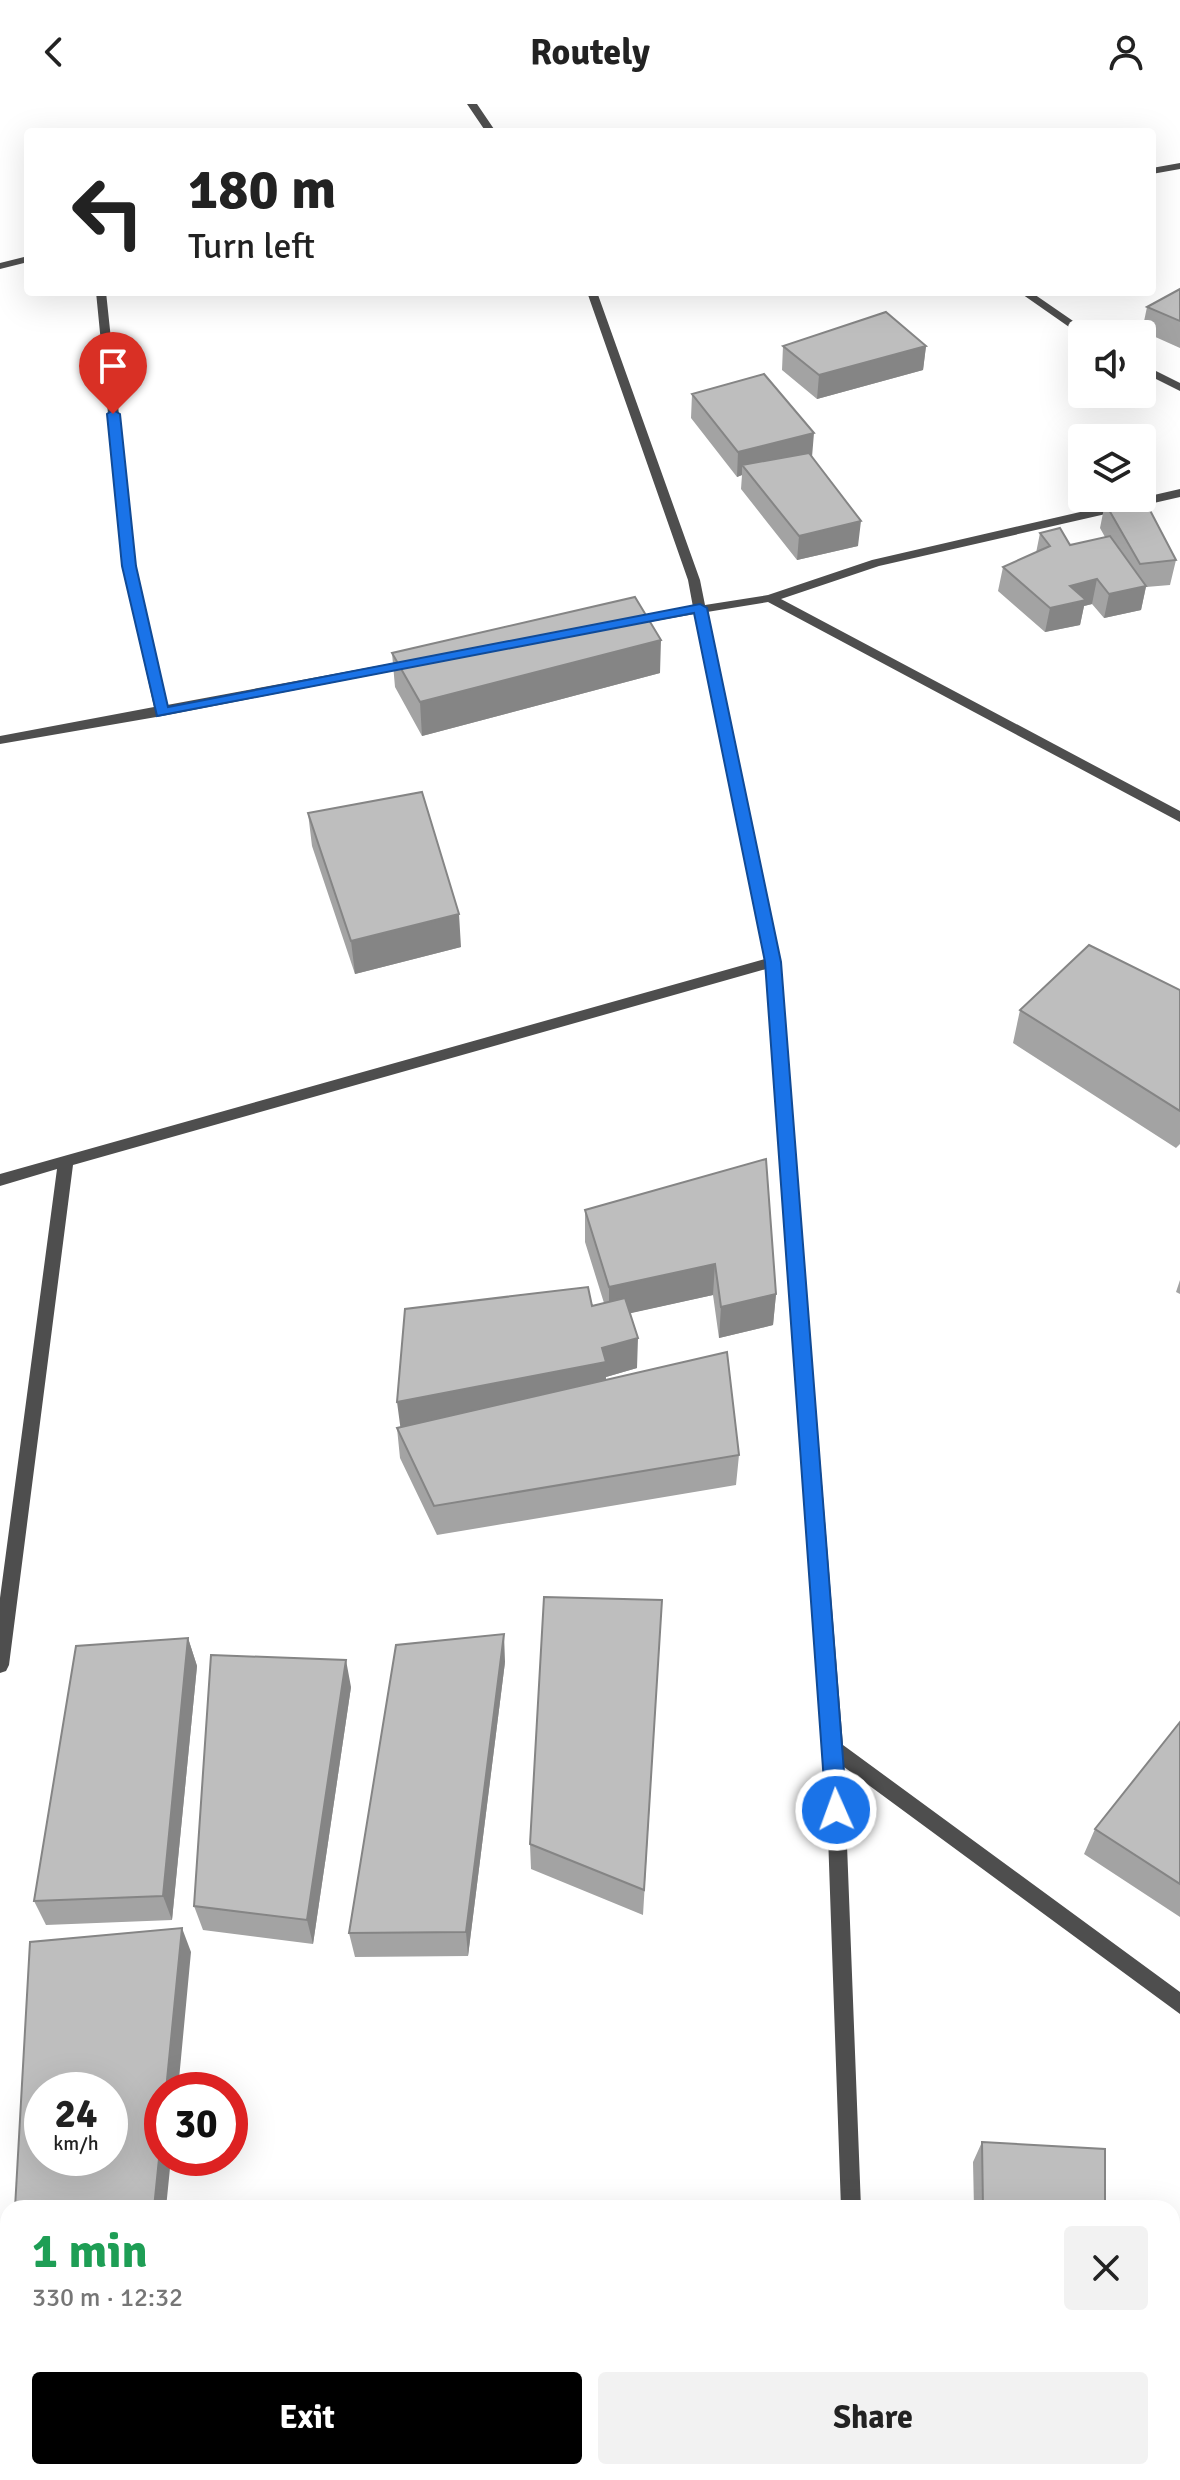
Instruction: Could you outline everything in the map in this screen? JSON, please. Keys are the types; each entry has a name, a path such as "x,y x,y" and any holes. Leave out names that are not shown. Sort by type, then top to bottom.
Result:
{"street":[{"path":"472,104 488,128"},
{"path":"1156,170 1180,166"},
{"path":"0,266 24,260"},
{"path":"101,296 129,566 162,712"},
{"path":"593,296 694,580 773,962 834,1749 851,2200"},
{"path":"1030,296 1068,321"},
{"path":"1156,375 1180,388"},
{"path":"608,626 770,598 876,563 1180,493"},
{"path":"770,598 1180,817"},
{"path":"0,740 424,662"},
{"path":"0,1180 773,962"},
{"path":"0,1665 66,1161"},
{"path":"834,1749 1180,2004"}],"building":[{"path":"1180,289 1180,321 1147,307"},
{"path":"886,312 926,346 819,375 783,346"},
{"path":"764,374 814,433 738,452 692,394"},
{"path":"809,453 861,521 799,536 742,465"},
{"path":"1110,512 1151,512 1176,560 1140,564"},
{"path":"1060,528 1070,545 1110,536 1146,586 1109,594 1097,579 1070,586 1086,600 1050,608 1003,567 1050,546 1040,533"},
{"path":"635,597 661,640 420,702 392,653"},
{"path":"422,792 459,914 351,941 308,813"},
{"path":"1089,945 1180,990 1180,1111 1020,1010"},
{"path":"766,1159 776,1294 721,1307 715,1264 609,1287 585,1210"},
{"path":"588,1287 592,1306 625,1298 638,1338 602,1348 606,1362 397,1402 405,1309"},
{"path":"727,1352 739,1455 434,1506 397,1428"},
{"path":"544,1597 662,1600 644,1890 530,1844"},
{"path":"504,1634 466,1932 349,1933 396,1645"},
{"path":"188,1638 163,1896 34,1901 76,1646"},
{"path":"211,1655 346,1660 307,1920 194,1906"},
{"path":"1180,1722 1180,1884 1095,1829"},
{"path":"182,1928 168,2072 144,2072 144,2176 157,2176 155,2200 15,2200 30,1942"},
{"path":"982,2142 1105,2149 1105,2200 983,2200"}],"route":[{"path":"113,414 129,566 162,712 700,608 773,962 834,1749 836,1810"}]}
